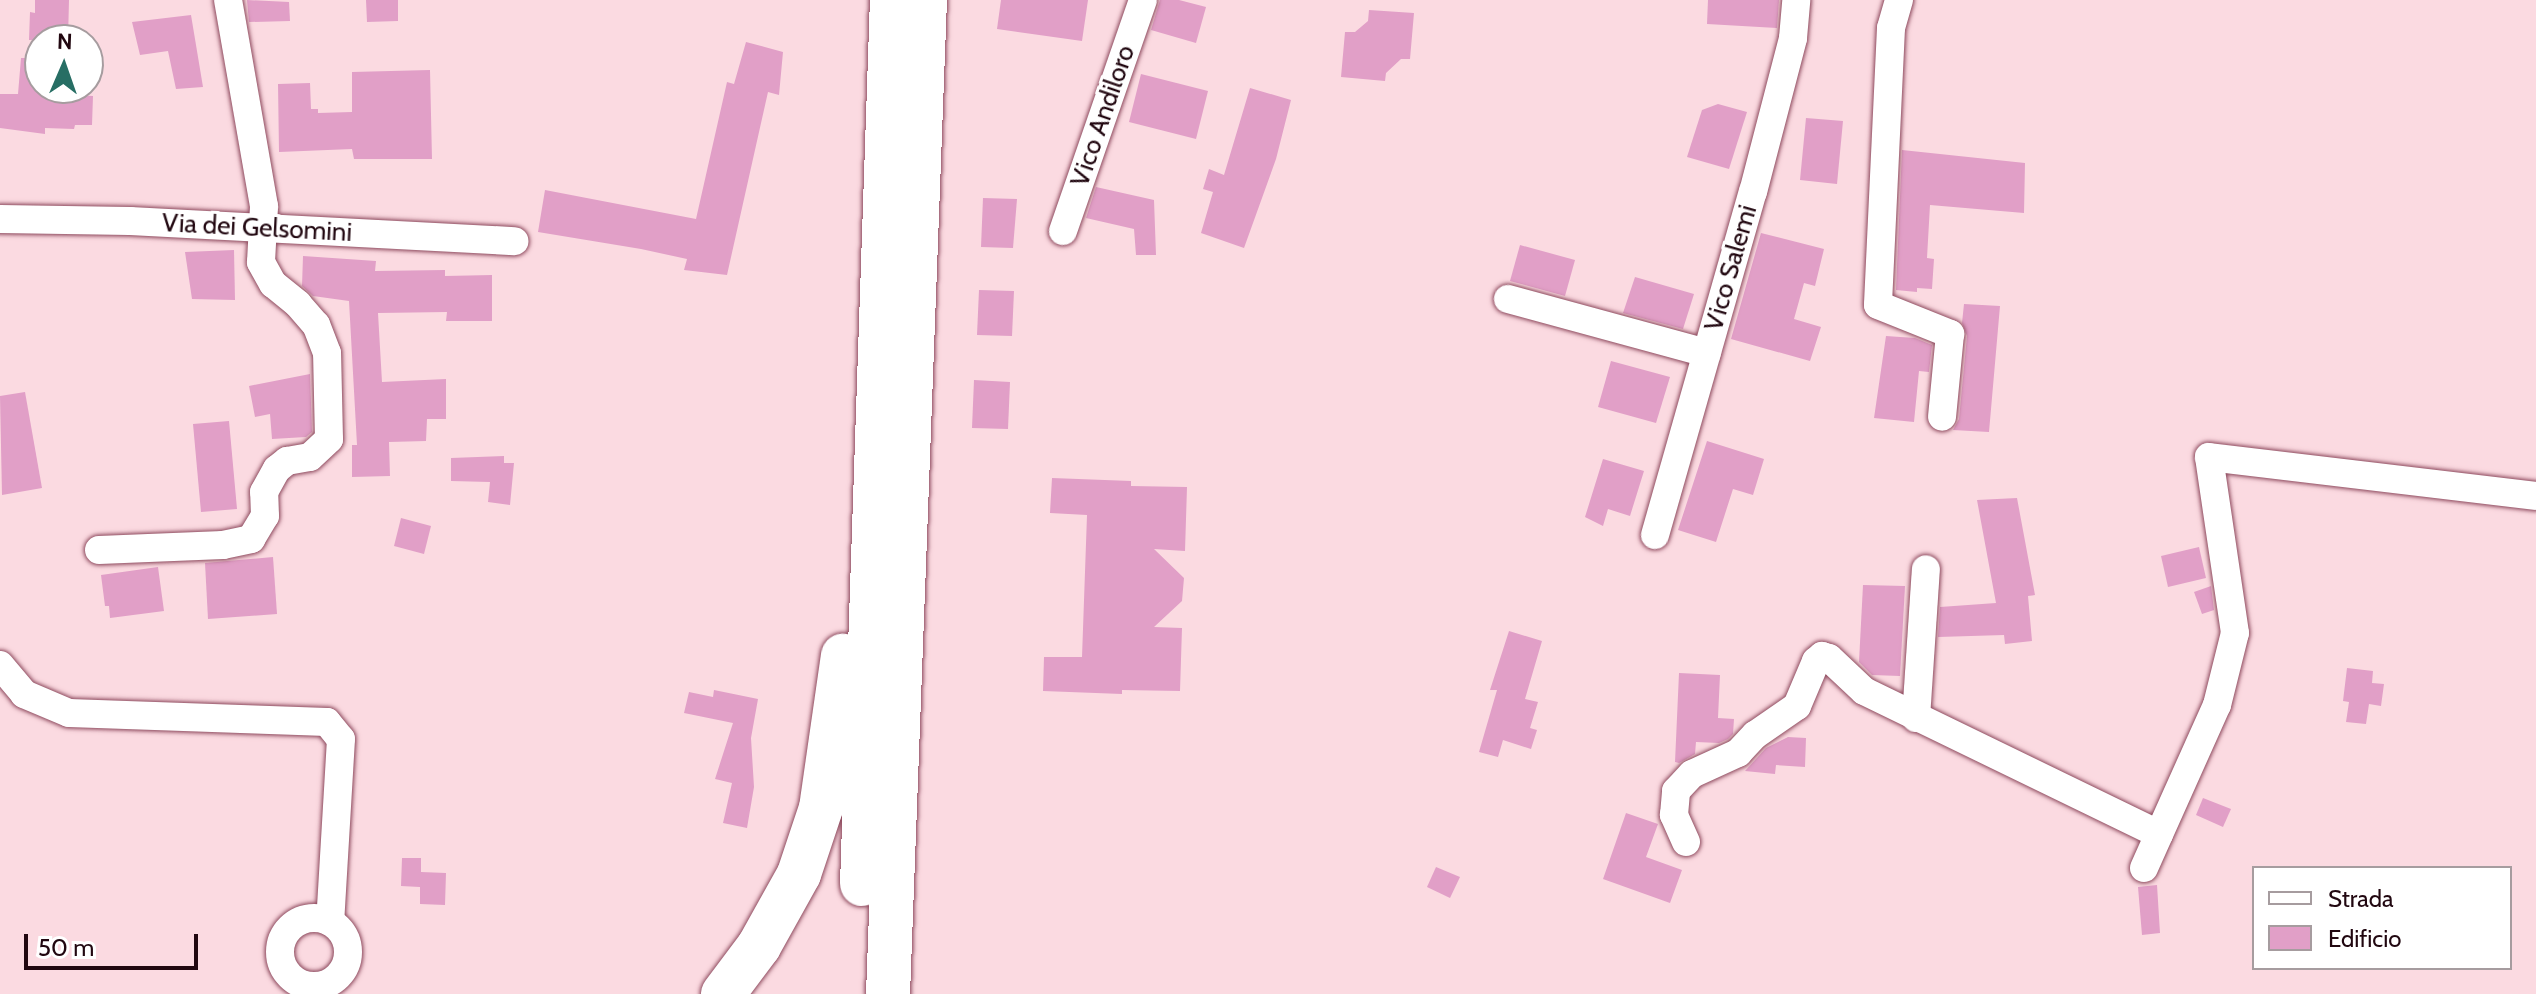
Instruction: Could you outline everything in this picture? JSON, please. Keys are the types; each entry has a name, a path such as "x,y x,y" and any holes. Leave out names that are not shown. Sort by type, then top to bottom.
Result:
{"highway":[{"path":"857,994 892,0"},
{"path":"888,994 925,0"},
{"path":"723,994 759,946 799,874 821,808 839,698 856,492 878,405"}],"street":[{"path":"99,550 223,545 251,539 265,516 264,492 277,469 287,461 310,457 329,439 327,353 316,325 298,304 273,284 260,250 264,206 228,0"},
{"name":"Vico Andiloro","path":"1063,231 1143,0"},
{"name":"Vico Salemi","path":"1655,535 1793,38 1796,0"},
{"path":"1899,0 1891,28 1878,305 1950,334 1942,417"},
{"name":"Via dei Gelsomini","path":"0,219 130,221 514,241"},
{"path":"1508,299 1707,353"},
{"path":"2144,868 2217,705 2235,633 2209,457 2536,496"},
{"path":"1916,718 1926,569"},
{"path":"1686,842 1674,815 1676,791 1692,774 1738,753 1755,735 1797,706 1816,661 1822,656 1829,658 1864,691 2159,834"},
{"path":"0,665 24,694 69,713 327,722 341,739 330,922"}],"building":[{"path":"35,0 69,0 68,24 30,24 30,12 35,13"},
{"path":"247,0 289,2 290,21 249,22"},
{"path":"366,0 398,0 398,21 367,22"},
{"path":"1001,0 1088,0 1082,41 997,29"},
{"path":"1160,0 1179,0 1206,7 1196,43 1151,30"},
{"path":"1708,0 1779,0 1777,28 1707,24"},
{"path":"1369,10 1414,13 1410,59 1401,59 1386,73 1385,81 1341,77 1345,32 1355,32 1368,21"},
{"path":"191,15 203,87 176,89 168,51 140,55 132,22"},
{"path":"746,42 783,52 779,95 768,92 727,275 684,270 687,259 538,232 545,190 696,219 727,82 734,84"},
{"path":"21,58 24,58 24,104 93,104 92,125 75,125 74,129 45,128 45,134 0,128 0,94 18,94"},
{"path":"430,70 432,159 354,159 352,149 279,152 278,84 310,83 311,109 318,109 318,113 352,112 352,72"},
{"path":"1141,74 1208,91 1196,139 1129,122"},
{"path":"1250,88 1291,100 1276,159 1244,248 1201,233 1213,192 1203,189 1209,169 1224,175"},
{"path":"1718,104 1747,112 1729,169 1687,157 1702,110"},
{"path":"1806,118 1843,121 1837,184 1800,180"},
{"path":"1902,150 2025,163 2024,213 1930,205 1927,258 1934,259 1932,289 1917,288 1917,292 1896,290"},
{"path":"1096,187 1154,200 1156,255 1136,255 1134,229 1086,218"},
{"path":"983,198 1017,199 1013,248 981,247"},
{"path":"1761,233 1824,249 1815,286 1804,283 1794,319 1821,327 1810,361 1731,339"},
{"path":"1520,245 1575,260 1565,296 1510,281"},
{"path":"234,250 235,300 192,299 185,252"},
{"path":"303,256 376,261 375,271 445,270 445,276 492,275 492,321 446,321 447,312 378,313 382,382 446,379 446,419 427,419 426,441 389,442 390,476 352,477 352,445 357,445 349,301 313,296 302,286"},
{"path":"1635,277 1694,294 1683,329 1623,313"},
{"path":"979,290 1014,291 1012,336 977,335"},
{"path":"1964,304 2000,306 1989,432 1953,430 1959,419 1967,336 1962,323"},
{"path":"1886,336 1915,338 1932,345 1929,372 1919,371 1914,422 1874,418"},
{"path":"1611,361 1670,377 1656,423 1598,407"},
{"path":"310,374 312,432 306,437 272,439 270,414 255,417 249,386"},
{"path":"974,380 1010,382 1008,429 972,428"},
{"path":"25,392 42,488 2,495 0,396"},
{"path":"229,421 237,509 201,512 193,424"},
{"path":"1707,441 1764,459 1753,495 1733,489 1716,542 1678,530"},
{"path":"504,456 504,463 514,463 510,505 488,502 490,482 451,481 451,458"},
{"path":"1603,459 1644,471 1630,516 1608,509 1603,526 1585,517"},
{"path":"1052,478 1131,481 1131,486 1187,487 1185,551 1154,549 1184,578 1182,601 1154,627 1182,628 1180,691 1122,690 1122,694 1043,691 1044,657 1082,657 1087,515 1050,513"},
{"path":"2017,498 2035,595 2028,596 2032,641 2005,644 2004,635 1938,637 1940,607 1996,603 1977,500"},
{"path":"401,518 431,526 424,554 394,546"},
{"path":"2199,547 2206,578 2168,587 2161,556"},
{"path":"273,557 277,614 208,619 205,563"},
{"path":"158,567 164,611 110,618 109,606 105,606 101,575"},
{"path":"1863,585 1905,586 1900,676 1872,675 1859,662"},
{"path":"2211,586 2214,610 2202,614 2194,592"},
{"path":"1509,631 1542,641 1525,699 1538,702 1530,728 1537,730 1531,749 1503,740 1498,757 1479,752 1497,690 1490,690"},
{"path":"2347,668 2373,671 2372,683 2384,684 2381,706 2369,704 2366,724 2346,722 2349,702 2343,701"},
{"path":"1679,673 1720,675 1718,718 1734,719 1733,734 1728,739 1719,743 1696,742 1695,754 1679,763 1675,762"},
{"path":"714,690 758,699 751,738 754,787 747,828 723,823 732,783 715,779 733,723 684,713 689,692 713,697"},
{"path":"1788,737 1806,738 1805,767 1776,765 1775,774 1745,771 1766,748"},
{"path":"2203,798 2231,809 2223,827 2196,815"},
{"path":"1626,813 1658,824 1646,857 1682,870 1670,903 1603,879"},
{"path":"402,858 421,858 421,872 446,873 445,905 420,904 420,887 401,886"},
{"path":"1436,867 1460,877 1450,898 1427,887"},
{"path":"2157,885 2160,933 2142,935 2138,887"}]}
